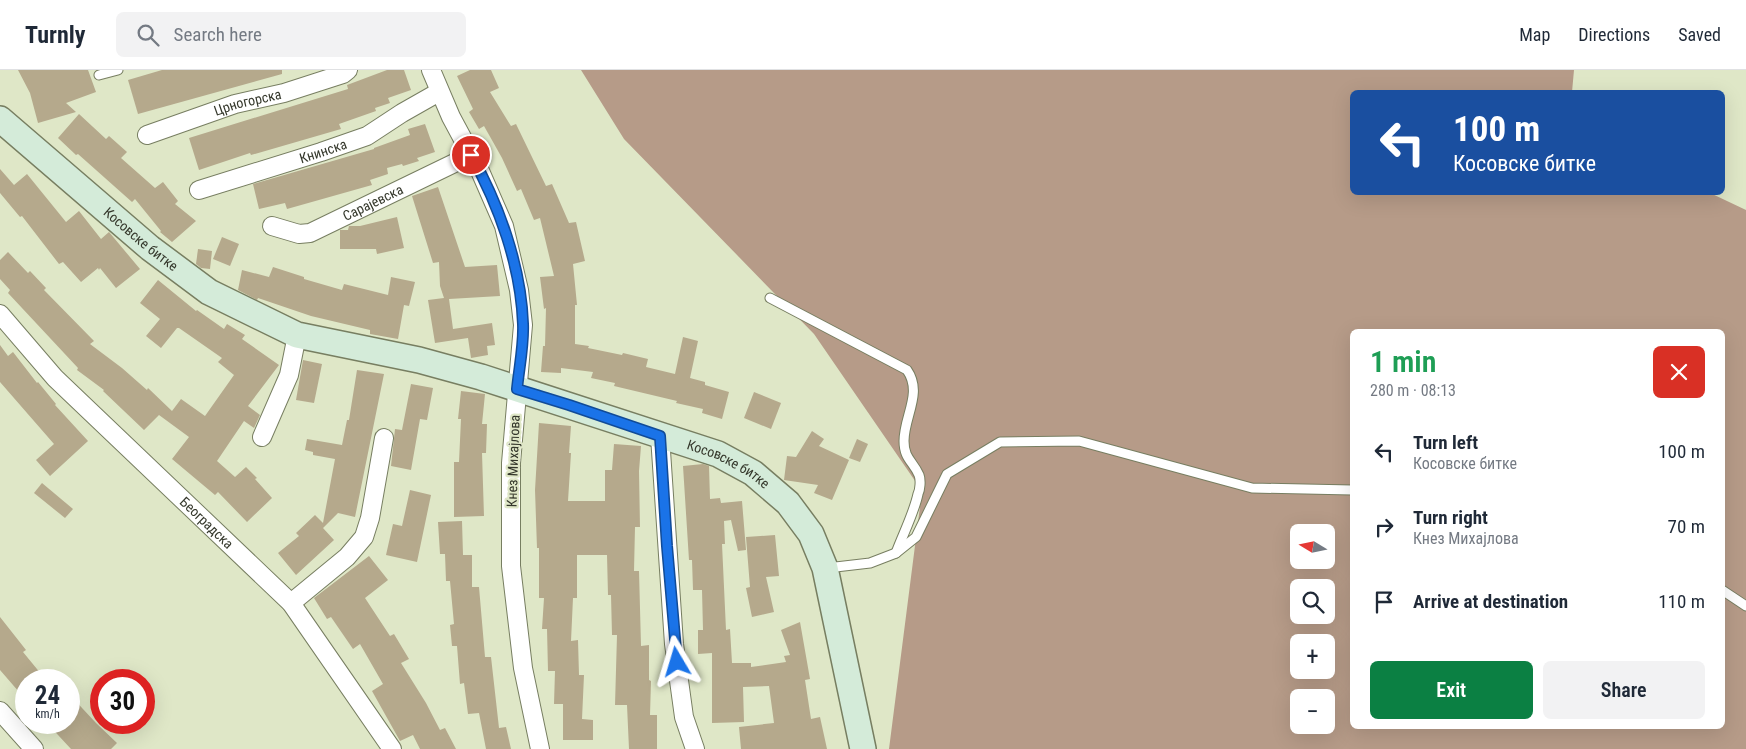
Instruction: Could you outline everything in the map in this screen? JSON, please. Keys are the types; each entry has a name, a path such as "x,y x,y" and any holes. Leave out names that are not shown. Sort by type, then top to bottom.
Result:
{"street":[{"name":"Црногорска","path":"147,136 235,104 284,92 343,74 348,70"},
{"name":"Кнез Михајлова","path":"431,70 439,92 480,171 504,226 519,290 523,324 511,463 511,566 523,668 540,749"},
{"name":"Книнска","path":"199,190 367,136 439,92"},
{"name":"Косовске битке","path":"0,118 150,248 209,292 297,335 419,360 517,389 718,454 753,473 788,502 810,534 825,568 863,749"},
{"name":"Сарајевска","path":"272,226 299,234 310,233 471,155"},
{"name":"Београдска","path":"0,314 55,378 291,602 392,749"},
{"path":"262,437 289,375 297,335"},
{"path":"660,436 674,644 684,717 695,749"},
{"path":"291,602 347,558 364,537 368,528 384,438"},
{"path":"0,711 34,749"}],"lane":[{"path":"99,75 118,70"},
{"path":"770,298 908,370 913,378 913,400 904,438 905,453 920,477 918,495 896,553"},
{"path":"825,568 870,564 896,553 916,537 947,474 1000,442 1079,441 1252,488 1350,490"},
{"path":"1725,592 1746,606"}],"shaded area":[{"path":"581,70 1574,70 1572,90 1350,90 1350,195 1714,195 1746,210 1746,749 889,749 922,491 814,334 624,139"}],"building":[{"path":"18,70 88,70 96,92 66,103 76,112 38,123 30,93"},
{"path":"162,70 282,70 282,74 138,114 128,80"},
{"path":"387,70 404,70 411,90 388,98 390,103 375,108 376,111 339,124 341,129 251,155 250,153 199,170 189,138 348,89 347,85"},
{"path":"470,70 491,70 499,88 490,92 511,126 516,124 546,186 552,184 569,223 576,222 585,261 573,264 577,305 575,305 575,344 648,359 646,367 675,374 683,337 698,341 690,378 705,382 705,385 729,392 722,419 702,413 703,409 614,386 615,383 591,378 593,372 561,368 561,373 541,372 543,346 545,346 546,308 544,309 540,277 554,276 540,218 534,220 521,189 517,191 502,158 484,126 479,129 469,112 473,109 457,76"},
{"path":"79,114 106,139 109,136 127,152 121,158 155,188 163,182 178,201 175,204 196,221 172,242 160,232 135,199 132,202 58,138"},
{"path":"425,124 435,152 417,158 419,161 387,168 388,174 370,180 372,185 287,209 285,203 259,209 253,184 374,149 410,135 408,129"},
{"path":"0,169 14,185 27,174 66,222 79,211 101,239 109,232 140,269 116,288 100,268 81,282 63,262 59,264 22,216 20,217 0,193"},
{"path":"438,187 465,267 497,265 500,296 449,299 453,329 492,323 495,345 487,346 488,355 471,358 468,338 435,343 428,300 444,298 440,286 439,262 433,263 412,196"},
{"path":"397,217 404,248 377,254 376,249 340,249 340,230 348,230 349,226 360,226"},
{"path":"222,237 239,244 230,266 213,259"},
{"path":"198,249 212,251 210,269 201,268 196,264"},
{"path":"8,252 28,273 30,271 46,288 44,290 94,341 90,344 147,390 148,388 172,411 181,399 205,416 234,375 218,362 222,358 179,328 161,348 146,336 160,319 140,303 158,280 196,311 224,329 227,324 245,335 242,339 279,365 248,406 260,415 254,428 244,421 217,461 235,477 246,467 272,498 247,522 218,492 215,495 172,459 189,437 159,415 144,430 104,390 77,370 78,368 8,293 10,290 0,279 0,260"},
{"path":"273,267 304,277 304,279 342,290 344,284 388,295 391,277 415,282 409,306 404,305 398,339 370,334 370,330 311,316 258,298 257,300 238,290 242,270 269,277"},
{"path":"0,345 8,356 13,352 55,405 88,441 50,476 36,460 54,444 0,382"},
{"path":"303,360 322,364 314,403 296,400"},
{"path":"357,370 384,374 355,517 338,513 323,528 334,540 296,575 278,553 299,536 296,533 315,515 323,523 335,459 313,455 313,452 305,450 307,439 342,445 347,420 349,420"},
{"path":"411,384 433,388 427,420 420,419 411,470 391,466 395,429 402,430"},
{"path":"461,391 485,394 482,424 487,424 486,453 482,453 484,516 454,517 454,462 459,462 461,419 458,419"},
{"path":"754,392 781,403 771,429 744,418"},
{"path":"539,423 571,426 568,501 605,501 605,470 612,470 614,444 641,446 639,471 640,527 635,527 634,571 639,571 641,646 649,645 650,715 657,715 657,749 629,749 627,705 615,705 617,635 612,635 607,555 577,555 577,598 573,598 571,641 578,640 579,675 584,675 582,719 593,720 593,740 563,740 563,704 554,704 555,671 548,671 547,629 542,629 544,598 539,598 539,548 537,548 535,490"},
{"path":"812,431 824,439 819,446 849,460 832,500 814,493 818,485 784,480 787,456 796,457"},
{"path":"857,439 868,444 860,462 849,458"},
{"path":"703,464 709,466 710,499 720,498 721,503 742,501 746,550 738,551 731,520 724,521 725,544 722,544 726,630 730,629 732,663 751,663 751,667 786,662 784,656 790,655 781,630 800,622 810,679 805,680 811,719 820,717 827,749 741,749 739,727 774,723 769,686 743,687 744,722 712,723 712,653 698,654 698,630 703,630 702,590 693,590 692,560 689,560 683,466"},
{"path":"42,483 73,509 65,518 34,493"},
{"path":"410,490 431,495 417,562 386,555 393,524 402,526"},
{"path":"462,521 463,555 472,555 472,587 479,587 485,657 491,657 499,728 506,727 511,749 486,749 479,713 468,714 464,683 460,684 457,646 452,646 450,625 454,624 450,581 446,581 445,554 440,554 438,522"},
{"path":"775,535 779,576 766,577 774,612 752,617 746,588 750,587 746,537"},
{"path":"369,556 388,580 365,598 390,636 394,634 409,659 401,663 440,730 445,728 456,749 420,749 413,735 400,741 372,691 383,684 360,644 353,649 331,617 327,619 314,598"},
{"path":"0,617 26,650 23,652 37,669 15,669 15,687 0,670"},
{"path":"80,706 90,717 90,734 108,734 117,743 111,749 71,749 57,734 80,734"}],"route":[{"path":"471,155 504,226 519,290 523,324 517,389 660,436 674,644 677,662"}]}
